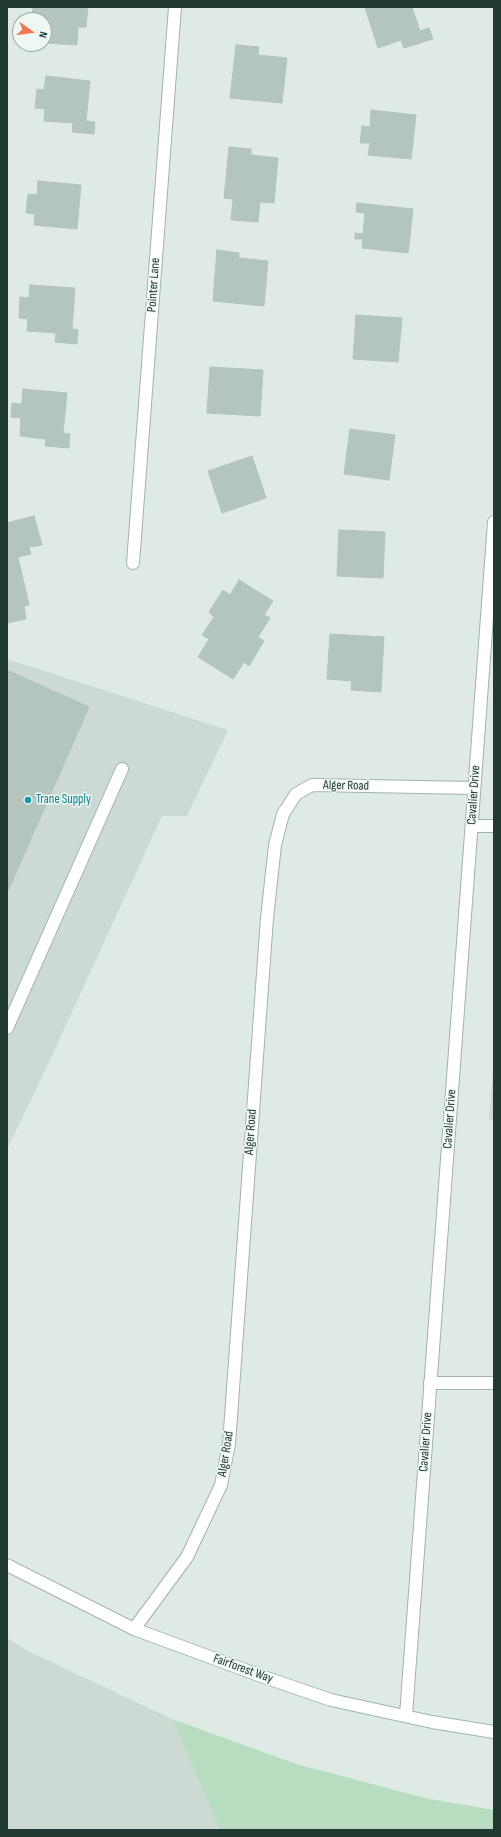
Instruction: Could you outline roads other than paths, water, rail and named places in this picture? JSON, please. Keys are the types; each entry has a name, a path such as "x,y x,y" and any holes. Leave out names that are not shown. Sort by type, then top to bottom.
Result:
{"street":[{"name":"Pointer Lane","path":"133,564 175,7"},
{"name":"Cavalier Drive","path":"406,1715 494,522"},
{"path":"7,1028 122,769"},
{"name":"Alger Road","path":"134,1629 187,1556 221,1485 229,1444 267,918 275,846 283,814 296,794 312,785 474,788"},
{"path":"472,826 494,826"},
{"path":"430,1383 494,1383"},
{"name":"Fairforest Way","path":"7,1565 134,1629 331,1700 406,1715 432,1722 494,1732"}],"place":[{"name":"Trane Supply","path":"28,800"}]}
